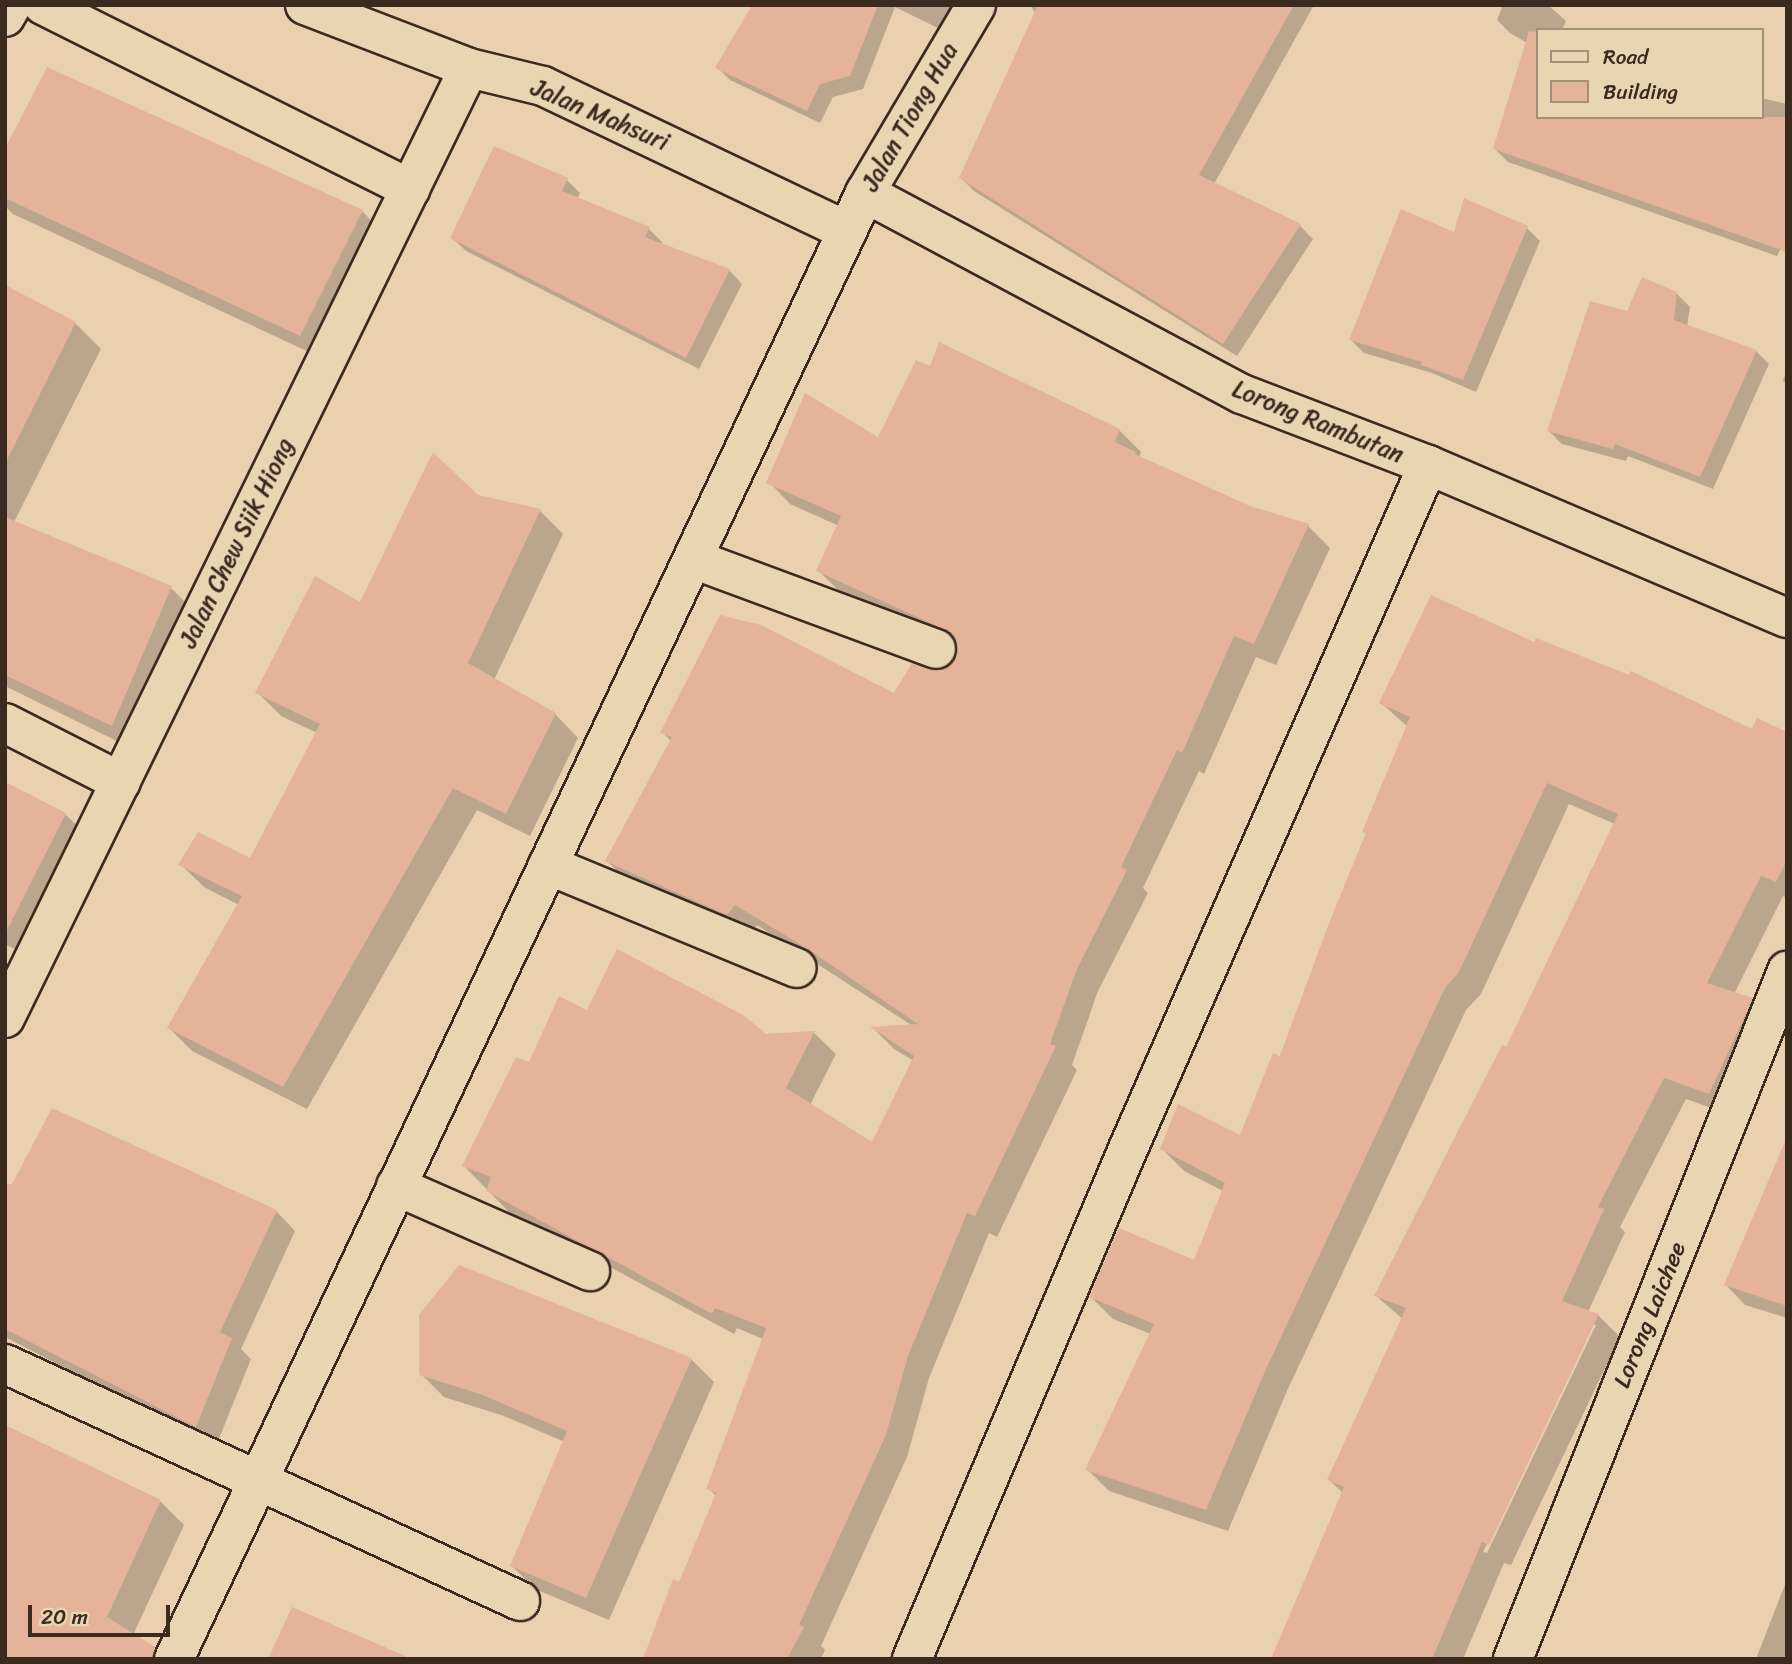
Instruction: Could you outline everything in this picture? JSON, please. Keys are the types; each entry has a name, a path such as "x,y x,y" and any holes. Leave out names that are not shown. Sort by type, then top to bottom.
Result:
{"street":[{"path":"5,18 12,5"},
{"path":"43,5 410,189"},
{"name":"Jalan Tiong Hua","path":"174,1659 865,193 976,5"},
{"name":"Jalan Mahsuri","path":"321,8 469,68 543,86 847,231"},
{"name":"Jalan Chew Siik Hiong","path":"5,1018 469,68"},
{"name":"Lorong Rambutan","path":"865,193 1242,394 1428,465 1787,618"},
{"path":"912,1659 1128,1149 1428,465"},
{"path":"692,559 936,649"},
{"path":"5,723 121,782"},
{"path":"548,865 797,968"},
{"name":"Lorong Laichee","path":"1513,1659 1787,971"},
{"path":"396,1186 590,1271"},
{"path":"5,1364 520,1601"}],"building":[{"path":"752,5 878,5 850,76 820,84 807,111 715,68"},
{"path":"1038,5 1294,5 1199,175 1301,224 1223,344 959,178"},
{"path":"1529,31 1536,32 1536,119 1787,117 1787,252 1493,149"},
{"path":"47,67 363,210 300,336 5,198 5,149"},
{"path":"494,146 568,178 562,191 650,227 645,237 730,269 686,358 450,238"},
{"path":"1464,198 1528,226 1463,380 1421,365 1422,362 1349,340 1401,209 1454,232"},
{"path":"1642,277 1677,292 1674,320 1757,350 1700,477 1615,444 1613,449 1547,431 1590,301 1627,311"},
{"path":"5,285 76,322 5,464"},
{"path":"939,342 1120,429 1115,442 1136,452 1135,454 1250,506 1309,524 1254,644 1234,636 1182,753 1177,750 1121,867 1127,870 1077,969 1050,1044 1056,1046 975,1216 967,1213 908,1356 886,1435 799,1625 804,1627 787,1659 643,1659 673,1579 679,1582 716,1493 706,1489 766,1328 715,1308 712,1314 486,1191 491,1177 462,1166 516,1057 529,1062 559,996 587,1010 617,949 743,1015 766,1034 815,1031 786,1088 872,1142 914,1056 870,1027 918,1024 806,948 735,905 727,915 605,861 672,737 660,733 720,615 761,625 894,693 912,663 939,671 949,666 956,657 957,645 953,636 944,629 816,571 841,516 766,483 805,393 878,437 916,360 930,366"},
{"path":"433,452 478,495 541,509 468,663 556,713 506,814 453,788 283,1087 167,1028 242,896 178,865 198,832 250,858 320,724 255,693 315,576 360,602"},
{"path":"5,517 172,586 112,726 5,675"},
{"path":"1431,595 1534,642 1536,638 1629,675 1631,671 1752,729 1757,718 1787,732 1787,860 1776,882 1761,876 1707,983 1753,998 1709,1094 1664,1078 1598,1207 1604,1209 1562,1301 1599,1314 1489,1545 1482,1542 1432,1659 1271,1659 1344,1487 1327,1480 1406,1308 1374,1296 1502,1045 1506,1047 1618,814 1547,783 1459,972 1445,988 1266,1369 1206,1510 1085,1470 1154,1324 1089,1297 1119,1228 1194,1260 1225,1183 1160,1149 1178,1104 1240,1135 1273,1053 1280,1056 1329,923 1366,833 1362,832 1410,717 1379,703"},
{"path":"5,782 66,813 5,934"},
{"path":"52,1108 277,1210 220,1332 232,1338 196,1427 5,1329 5,1184 12,1184"},
{"path":"1787,1137 1787,1306 1724,1285"},
{"path":"459,1265 692,1358 586,1598 510,1566 567,1431 480,1394 419,1375 419,1315"},
{"path":"5,1425 161,1500 107,1617 155,1647 152,1659 5,1659"},
{"path":"292,1607 412,1659 268,1659"}]}
